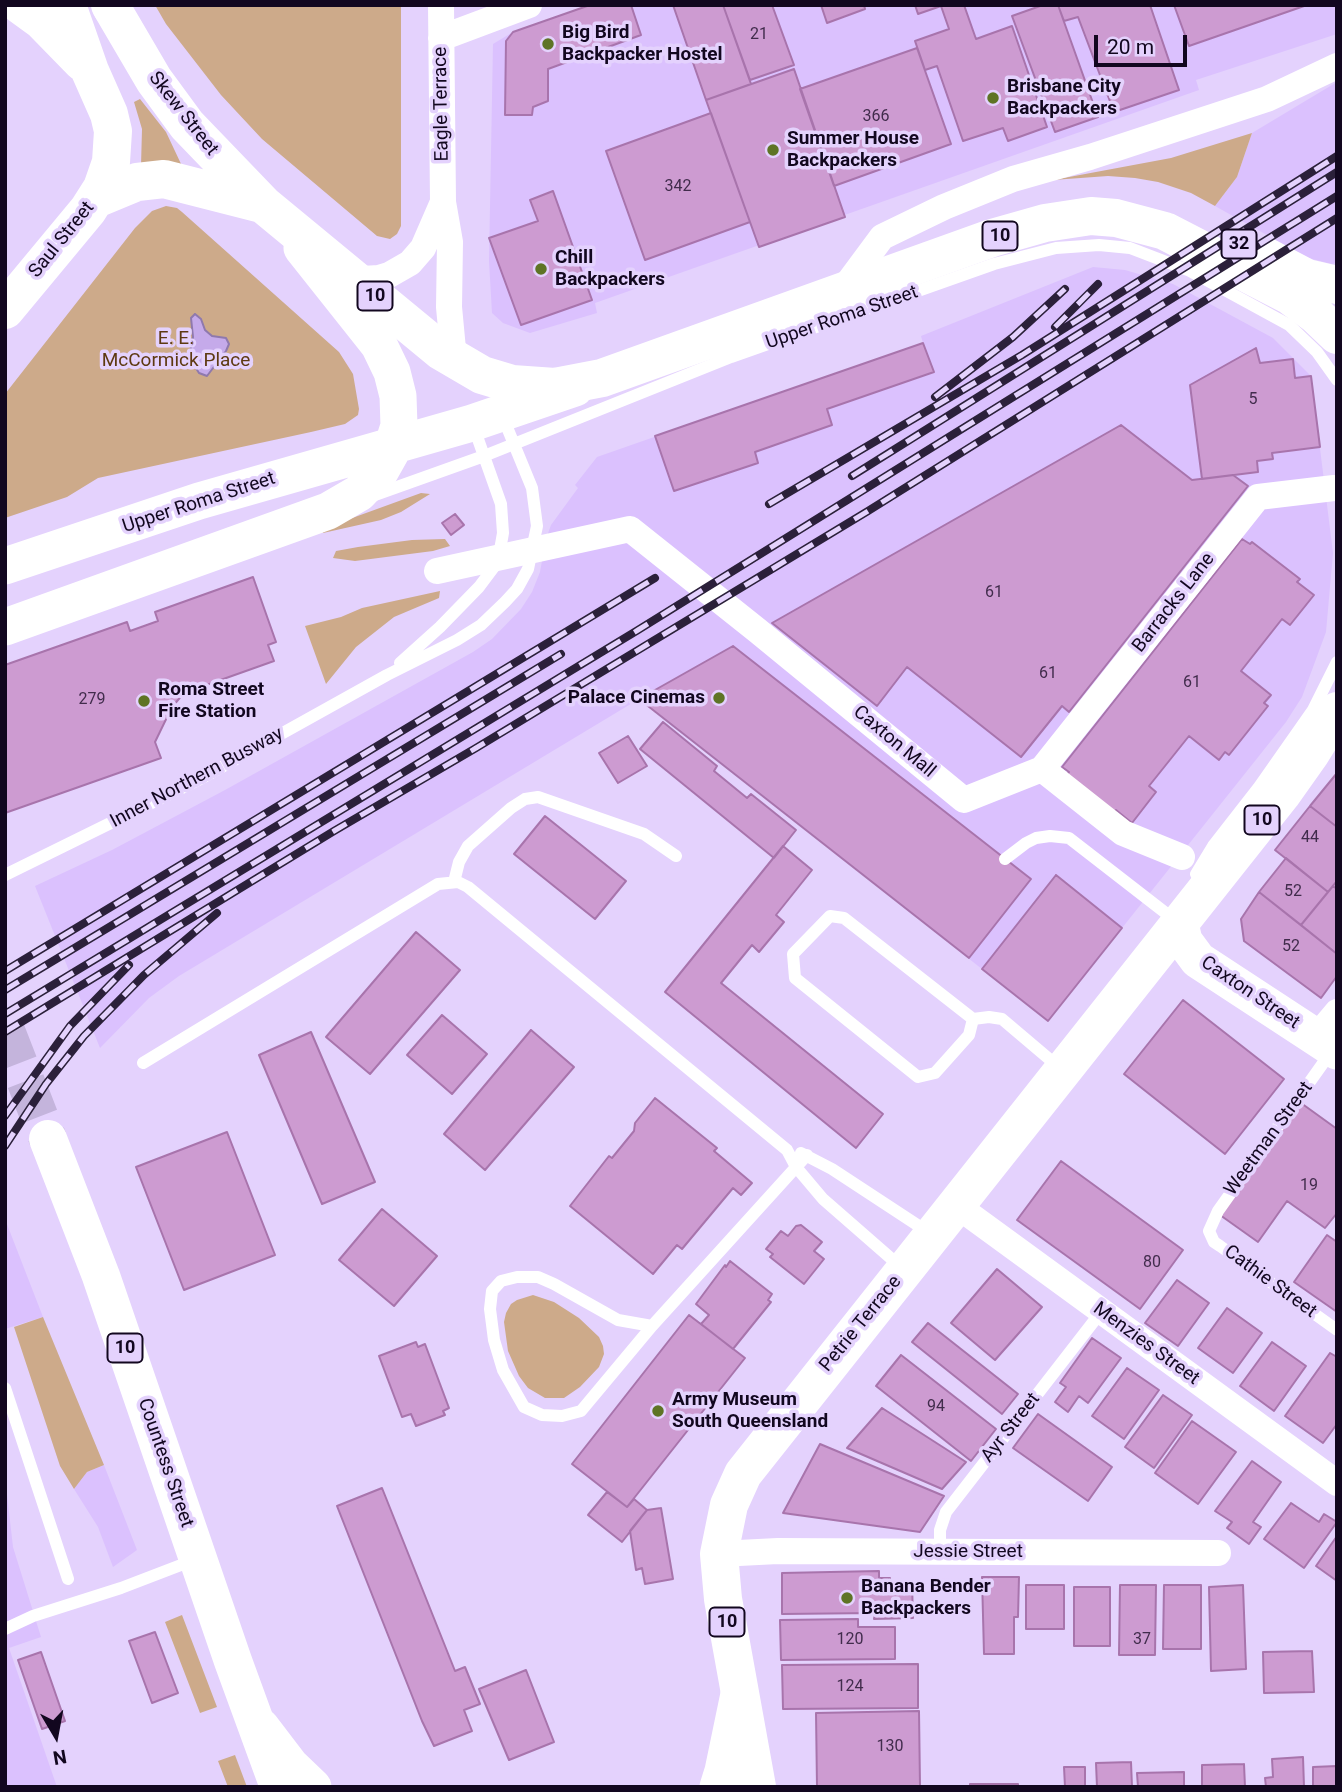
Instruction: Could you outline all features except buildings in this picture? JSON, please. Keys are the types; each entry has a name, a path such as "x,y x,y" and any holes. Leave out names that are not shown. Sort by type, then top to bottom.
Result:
{"main road":[{"path":"20,5 42,21 90,71"},
{"name":"Saul Street","path":"5,310 96,199 111,162 113,131 109,114 90,71 67,5"},
{"name":"Skew Street","path":"112,6 154,80 187,125 268,208 382,351 392,372 398,396 399,426 394,445"},
{"path":"96,199 137,182 163,179 186,183 268,208"},
{"name":"Skew Street","path":"268,208 348,274 487,409 512,384 542,388 567,386 614,374"},
{"name":"Upper Roma Street","path":"614,374 992,238 1068,218 1116,218 1164,231"},
{"name":"32","path":"1164,231 1244,245 1295,297"},
{"name":"Upper Roma Street","path":"1295,297 1316,315 1332,340"},
{"name":"Upper Roma Street","path":"5,566 210,497 394,445 487,409"},
{"name":"Upper Roma Street","path":"5,627 328,511 348,501 366,487 381,470 394,445"},
{"name":"Petrie Terrace","path":"757,1787 722,1590 719,1553 729,1505 743,1474 1064,1072 1186,900 1282,794 1337,711"},
{"name":"Caxton Street","path":"1186,900 1187,946 1198,960 1331,1037"},
{"name":"Countess Street","path":"48,1139 101,1276 197,1559 279,1787"},
{"path":"718,1787 740,1690"},
{"path":"255,1719 290,1765 313,1787"}],"street":[{"name":"Eagle Terrace","path":"441,5 443,202 451,254 449,307 487,409"},
{"path":"441,38 529,5"},
{"name":"Upper Roma Street","path":"841,293 883,237 944,207 1023,176 1267,99 1337,66"},
{"name":"Eagle Terrace","path":"348,274 362,279 375,279 389,275 410,263 422,248 443,202"},
{"name":"Barracks Lane","path":"1042,769 1258,497 1334,488"},
{"name":"Caxton Mall","path":"436,571 630,529 964,800 1042,769"},
{"path":"1042,769 1123,833 1182,857"},
{"name":"Menzies Street","path":"956,1205 1337,1483"},
{"name":"Jessie Street","path":"719,1553 1218,1553"}],"lane":[{"name":"Upper Roma Street","path":"328,511 487,409 731,357 1014,258 1056,248 1099,245 1130,248 1190,271 1295,297 1317,352 1336,379"},
{"name":"Inner Northern Busway","path":"5,875 202,778 473,630 517,589 528,569 537,526 531,488 487,409"},
{"name":"Inner Northern Busway","path":"387,675 440,627 479,587 494,567 503,533 487,409"},
{"name":"Petrie Terrace","path":"1186,900 1213,846 1259,787 1313,710 1337,662"},
{"path":"454,882 458,862 468,846 511,808 525,799 538,797 644,834 676,856"},
{"path":"1005,859 1036,838 1069,838 1186,900"},
{"path":"143,1063 431,888 438,884 454,882 468,887 787,1150 796,1167 823,1199 904,1270"},
{"path":"973,1019 969,1035 934,1073 919,1077 795,978 793,954 830,916 844,918 973,1019 1002,1019 1064,1072"},
{"name":"Weetman Street","path":"1209,1231 1218,1210 1331,1037"},
{"path":"787,1150 807,1155 900,1212 932,1236"},
{"path":"652,1326 618,1320 538,1277 500,1281 492,1291 490,1309 494,1340 503,1370 524,1407 542,1415 562,1416 581,1410 652,1326 807,1155"},
{"name":"Cathie Street","path":"1209,1231 1214,1242 1337,1330"},
{"name":"Ayr Street","path":"940,1552 940,1530 946,1512 1101,1312"},
{"path":"5,1388 68,1579"},
{"path":"5,1629 33,1616 121,1588 197,1559"}],"shaded area":[{"path":"590,5 1337,5 1337,34 1196,80 1199,90 595,303 597,313 530,333 503,323 492,313 489,261 493,44 513,32"},
{"path":"1337,82 1337,263 1332,264 1308,258 1215,206 1237,177 1252,133"},
{"path":"1093,267 1125,270 1173,284 1273,338 1311,376 1333,553 1326,632 1302,697 1286,722 1048,1021 639,699 179,976 149,998 100,1048 35,886 112,850 225,790 492,639 521,609 532,592 540,572 551,525 578,488 575,485 597,457 923,343 921,336"},
{"path":"195,314 201,319 205,330 212,336 226,338 229,344 207,376 199,373 189,357 193,337 191,318"},
{"path":"5,1219 43,1317 5,1329"},
{"path":"104,1465 137,1550 113,1567 98,1527 74,1489 87,1472"},
{"path":"5,1477 13,1547 41,1637 9,1648 57,1787 5,1787"}],"green space":[{"path":"155,5 401,5 401,226 397,234 390,239 377,236 262,139 221,95 166,24"},
{"path":"140,99 166,132 182,166 141,166 142,129 134,102"},
{"path":"1252,133 1237,177 1215,206 1191,193 1135,178 1108,176 1053,180 1171,158"},
{"name":"E. E. McCormick Place","path":"166,206 182,212 339,352 353,374 358,415 345,424 98,478 67,497 5,518 5,394 135,228 152,211"},
{"path":"421,493 430,494 401,512 381,520 323,533 322,529"},
{"path":"445,539 450,546 433,551 355,561 333,558 336,551 358,547"},
{"path":"440,591 439,598 394,617 356,647 326,684 305,626 341,617 362,608"},
{"path":"533,1295 554,1302 579,1318 599,1337 603,1346 604,1354 599,1367 580,1387 564,1398 545,1398 528,1388 519,1376 508,1351 504,1322 506,1313 517,1300"},
{"path":"43,1317 104,1465 87,1472 74,1489 60,1466 14,1327"},
{"path":"182,1615 217,1707 200,1713 165,1622"},
{"path":"235,1755 247,1787 228,1787 218,1761"}],"tunnel":[{"path":"5,1028 48,1139"}],"railway":[{"path":"769,504 1022,355 1337,156"},
{"path":"852,476 1337,172"},
{"path":"5,1014 638,630 1337,196"},
{"path":"5,1032 868,511 1337,218"},
{"path":"1055,327 1098,284"},
{"path":"935,397 1013,337 1065,289"},
{"path":"5,971 655,578"},
{"path":"5,990 561,654"},
{"path":"5,1146 46,1084 84,1036 144,975 217,913"},
{"path":"5,1116 70,1026 129,965"}],"place":[{"name":"Big Bird Backpacker Hostel","path":"548,44"},
{"name":"Brisbane City Backpackers","path":"993,98"},
{"name":"Summer House Backpackers","path":"773,150"},
{"name":"Chill Backpackers","path":"541,269"},
{"name":"Palace Cinemas","path":"719,698"},
{"name":"Roma Street Fire Station","path":"144,701"},
{"name":"Army Museum South Queensland","path":"658,1411"},
{"name":"Banana Bender Backpackers","path":"847,1598"}]}
